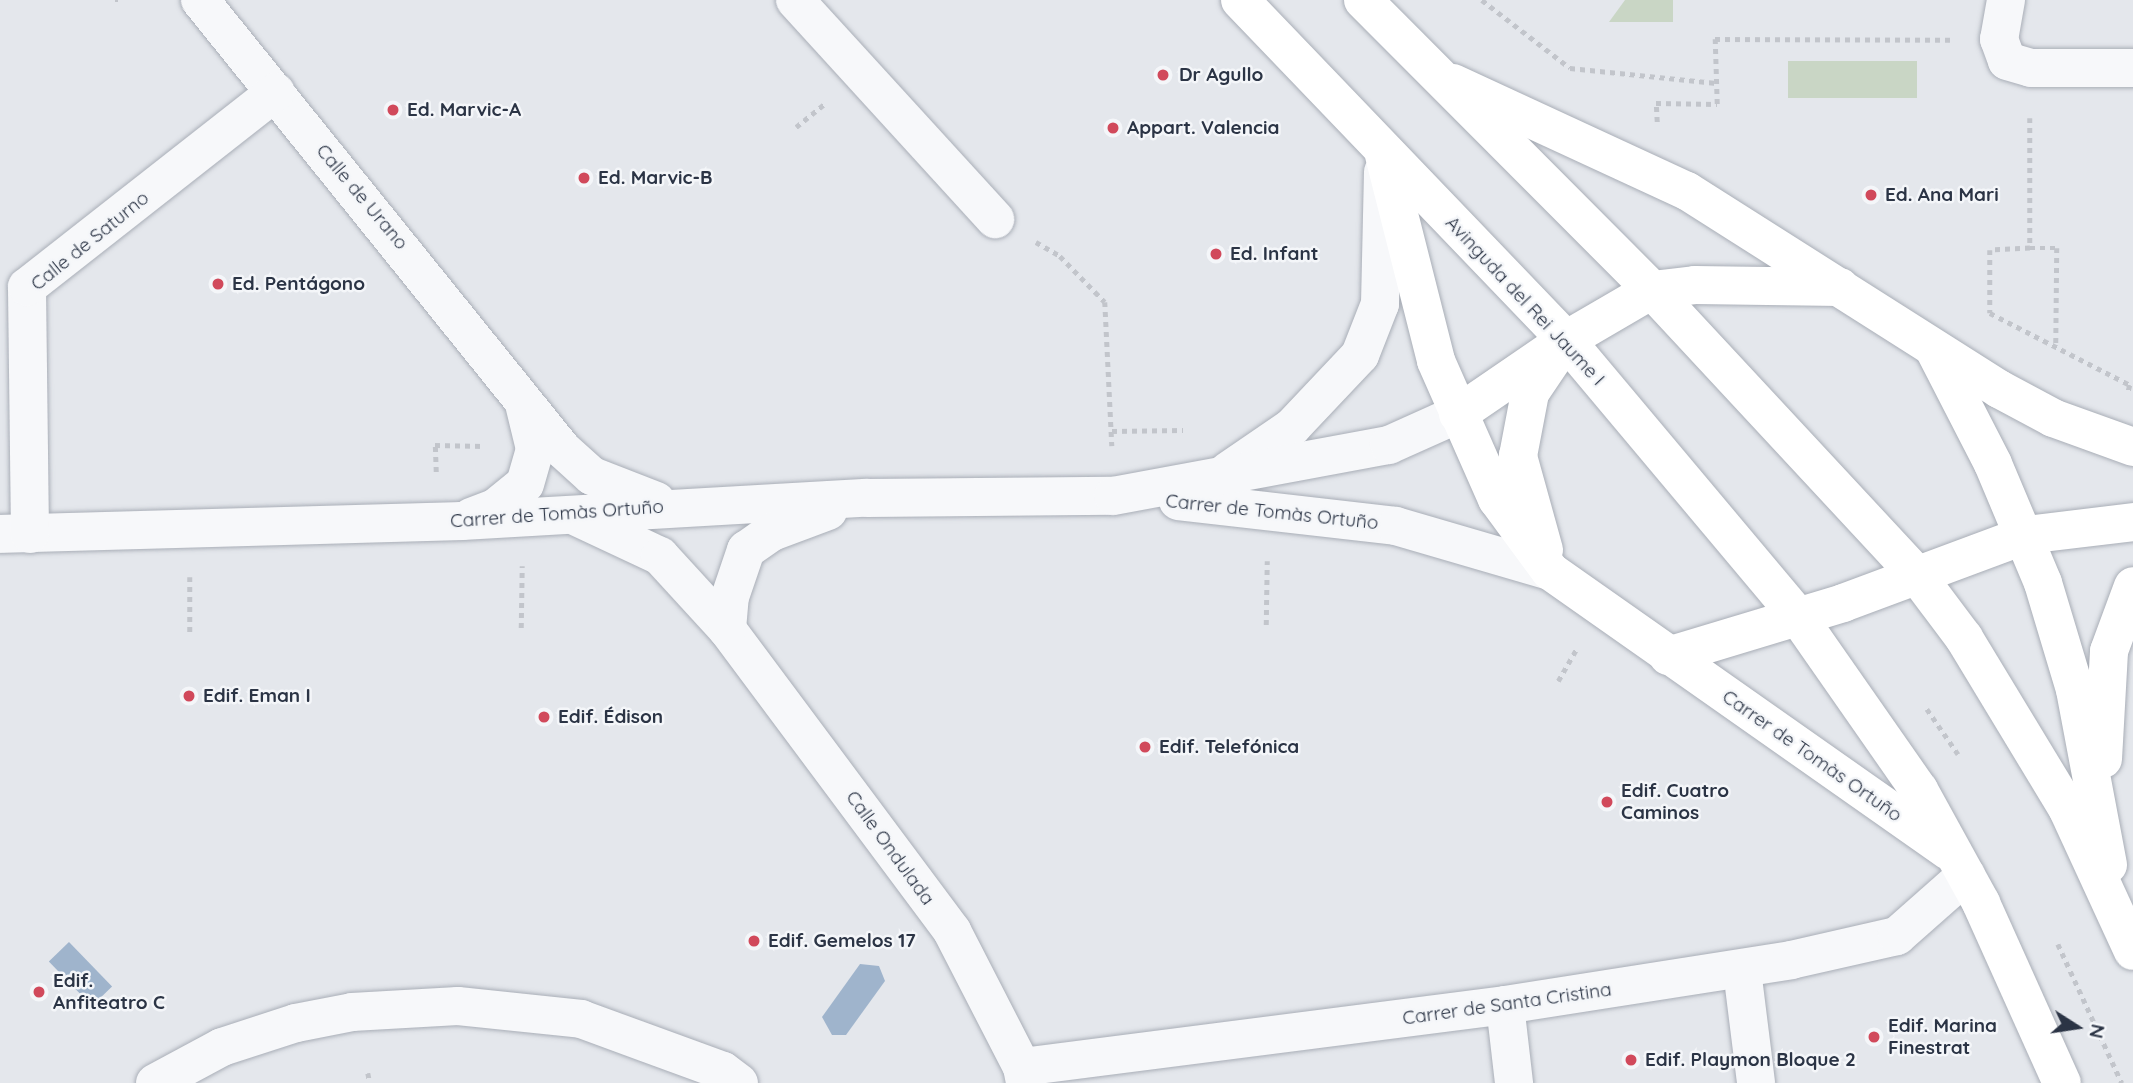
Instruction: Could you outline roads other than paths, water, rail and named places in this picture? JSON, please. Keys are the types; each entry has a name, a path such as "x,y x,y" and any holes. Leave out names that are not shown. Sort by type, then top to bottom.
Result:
{"main road":[{"name":"Avinguda del Rei Jaume I","path":"1240,0 1566,340 1796,614 1919,790 1961,866 2062,1083"},
{"path":"1363,0 1432,74 1652,290 1916,574 1964,638 2068,810 2133,951"},
{"path":"1432,74 1687,191 1842,287 1934,349 2053,418 2123,444"},
{"name":"Carrer de Tomàs Ortuño","path":"1383,152 1436,360 1497,499 1550,571 1961,866"},
{"path":"1458,414 1566,340 1652,290 1695,285 1842,287"},
{"path":"1550,571 1518,456 1530,393 1566,340"},
{"path":"1934,349 2026,535 2075,690 2100,817 2114,908"},
{"path":"1668,656 1796,614 1843,603 2026,535 2133,522"},
{"path":"2100,817 2109,651 2133,586"}],"street":[{"name":"Calle de Urano","path":"201,0 562,449 592,476 675,506"},
{"path":"795,0 995,219"},
{"path":"2006,0 2006,23 2012,56 2133,68"},
{"name":"Calle de Saturno","path":"15,534 27,287 276,92"},
{"path":"1215,480 1292,426 1360,355 1380,304 1383,152"},
{"path":"462,521 495,508 525,484 536,449 522,396"},
{"name":"Carrer de Tomàs Ortuño","path":"1113,496 1215,480 1389,445 1458,414"},
{"name":"Carrer de Tomàs Ortuño","path":"15,534 462,521 675,506 867,498 1113,496 1280,509 1396,526 1550,571"},
{"path":"727,629 730,597 746,550 772,532 867,498"},
{"name":"Calle Ondulada","path":"570,514 660,556 727,629 951,931 1023,1075"},
{"name":"Carrer de Santa Cristina","path":"1023,1075 1742,970 1897,936 1961,866"},
{"path":"1742,970 1756,1083"},
{"path":"1505,1005 1514,1083"},
{"path":"155,1083 222,1047 296,1023 352,1012 458,1006 581,1019 723,1071 738,1083"}],"water":[{"path":"69,942 112,987 92,1006 49,961"},
{"path":"860,964 879,966 885,981 846,1035 832,1035 822,1017"}],"place":[{"name":"Dr Agullo","path":"1163,75"},
{"name":"Ed. Marvic-A","path":"393,110"},
{"name":"Appart. Valencia","path":"1113,128"},
{"name":"Ed. Marvic-B","path":"584,178"},
{"name":"Ed. Ana Mari","path":"1871,195"},
{"name":"Ed. Infant","path":"1216,254"},
{"name":"Ed. Pentágono","path":"218,284"},
{"name":"Edif. Eman I","path":"189,696"},
{"name":"Edif. Édison","path":"544,717"},
{"name":"Edif. Telefónica","path":"1145,747"},
{"name":"Edif. Cuatro Caminos","path":"1607,802"},
{"name":"Edif. Gemelos 17","path":"754,941"},
{"name":"Edif. Anfiteatro C","path":"39,992"},
{"name":"Edif. Marina Finestrat","path":"1874,1037"},
{"name":"Edif. Playmon Bloque 2","path":"1631,1060"}]}
